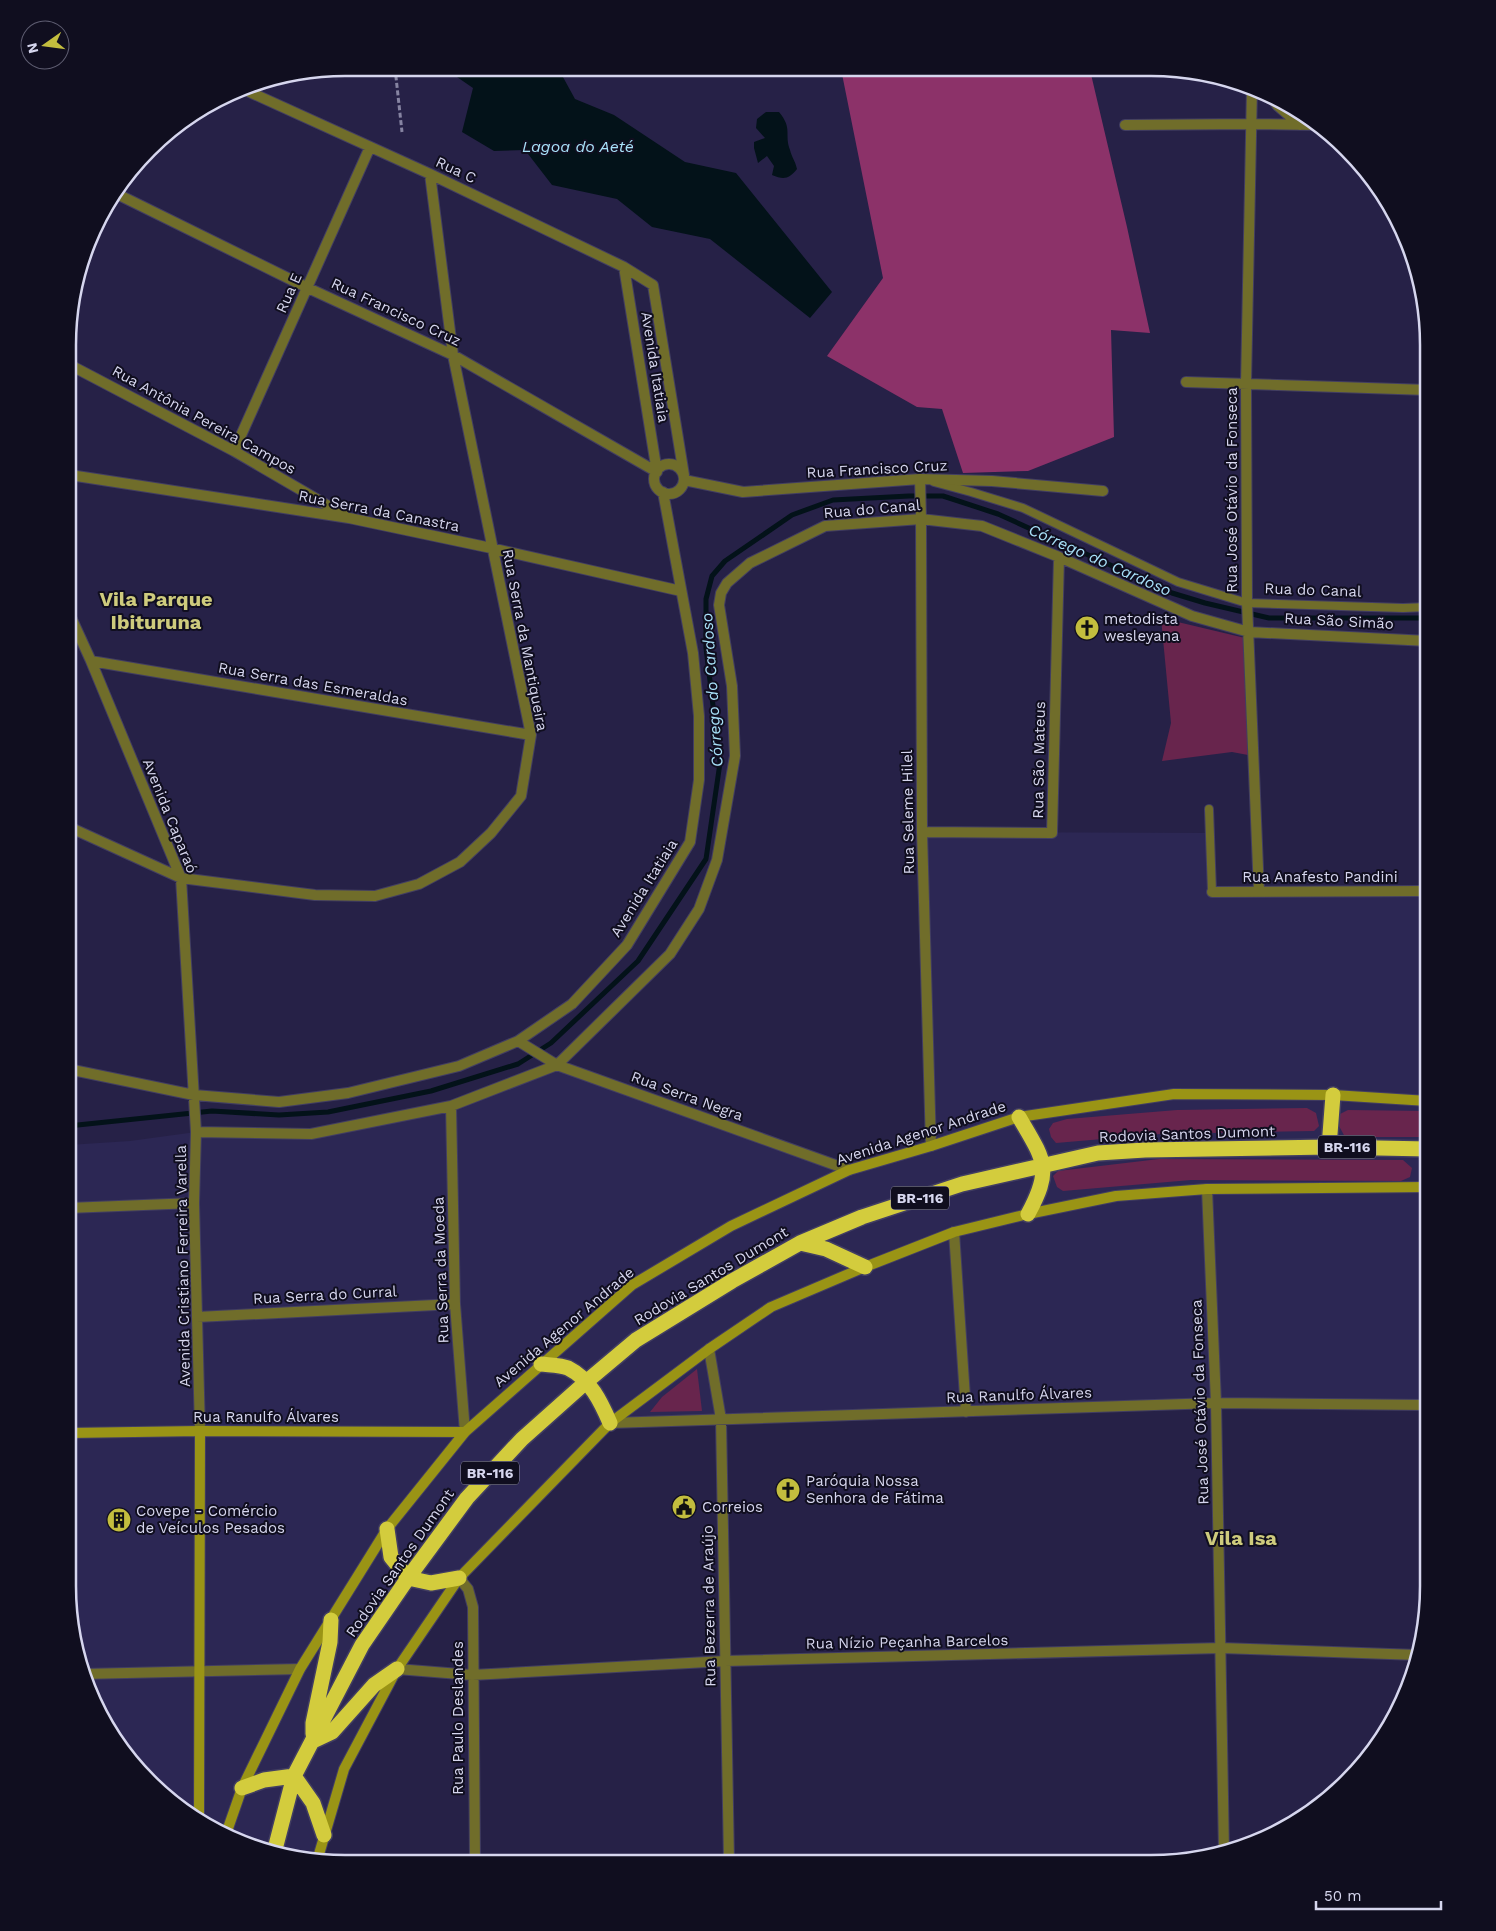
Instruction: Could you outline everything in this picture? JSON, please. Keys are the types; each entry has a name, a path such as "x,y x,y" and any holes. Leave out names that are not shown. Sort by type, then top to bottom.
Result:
{"highway":[{"path":"1329,1147 1332,1095"},
{"path":"1019,1117 1044,1164 1040,1192 1028,1214"},
{"name":"Rodovia Santos Dumont","path":"276,1846 294,1776 362,1645 408,1578 473,1492 522,1440 636,1340 732,1281 800,1244 862,1217 962,1184 1098,1153 1145,1150 1329,1147 1420,1149"},
{"path":"800,1244 826,1249 865,1266"},
{"path":"541,1364 567,1368 586,1382 601,1403 610,1423"},
{"path":"386,1530 391,1557 408,1578 431,1583 459,1578"},
{"path":"331,1620 330,1642 313,1723 313,1741 332,1732 374,1685 397,1669"},
{"path":"242,1788 264,1780 294,1776 313,1803 324,1835"}],"main road":[{"name":"Avenida Agenor Andrade","path":"228,1828 242,1788 300,1669 386,1530 465,1432 632,1285 731,1226 849,1170 1019,1117 1174,1094 1332,1095 1420,1100"},
{"path":"319,1853 344,1769 397,1669 459,1578 610,1423 709,1349 771,1308 865,1266 954,1232 1028,1214 1116,1196 1207,1189 1420,1187"},
{"name":"Rua Ranulfo Álvares","path":"76,1433 200,1431 465,1432"},
{"name":"Avenida Cristiano Ferreira Varella","path":"199,1811 200,1431"}],"street":[{"name":"Rua C","path":"252,93 430,174 624,267 652,284"},
{"name":"Rua José Otávio da Fonseca","path":"1252,96 1246,384 1247,603 1259,892"},
{"path":"1285,112 1300,125"},
{"path":"1125,125 1304,125"},
{"name":"Rua E","path":"234,451 370,147"},
{"name":"Rua Serra da Mantiqueira","path":"76,830 181,878 324,895 375,896 419,884 460,862 491,833 521,796 531,736 453,355 430,174"},
{"name":"Rua Francisco Cruz","path":"121,197 308,288 453,355 657,472"},
{"name":"Avenida Itatiaia","path":"76,1071 194,1095 279,1102 348,1093 459,1066 518,1042 572,1004 627,945 690,842 699,780 699,716 692,653 663,492 656,486 655,481 657,472 624,267"},
{"name":"Avenida Itatiaia","path":"652,284 684,478"},
{"name":"Rua Antônia Pereira Campos","path":"76,368 234,451 349,518"},
{"path":"1186,382 1420,390"},
{"path":"657,472 660,468 669,464 678,468 684,478 683,484 677,492 668,494 663,492"},
{"name":"Rua Serra da Canastra","path":"76,476 349,518 681,591"},
{"name":"Rua Francisco Cruz","path":"684,478 743,492 920,479 992,481 1103,491"},
{"name":"Rua Seleme Hilel","path":"920,479 922,832 931,1146"},
{"name":"Rua do Canal","path":"557,1065 670,954 699,909 717,860 735,756 732,686 719,605 727,583 750,563 824,526 921,519 982,526 1059,557 1192,616 1249,632"},
{"name":"Rua São Mateus","path":"922,832 1052,833 1059,557"},
{"name":"Avenida Caparaó","path":"76,628 181,878 196,1132"},
{"name":"Rua São Simão","path":"1249,632 1420,640"},
{"name":"Rua Serra das Esmeraldas","path":"91,661 531,736"},
{"name":"Rua Anafesto Pandini","path":"1212,892 1420,891"},
{"name":"Rua Serra Negra","path":"518,1042 557,1065 849,1170"},
{"path":"196,1132 311,1134 451,1106 557,1065"},
{"name":"Rua Serra da Moeda","path":"451,1106 455,1304 465,1432"},
{"name":"Avenida Cristiano Ferreira Varella","path":"196,1132 194,1203 200,1431"},
{"name":"Rua José Otávio da Fonseca","path":"1207,1189 1216,1403 1222,1648 1224,1845"},
{"path":"76,1208 194,1203"},
{"path":"954,1232 966,1412"},
{"name":"Rua Serra do Curral","path":"197,1317 455,1304"},
{"name":"Rua Bezerra de Araújo","path":"709,1349 722,1419 729,1855"},
{"name":"Rua Ranulfo Álvares","path":"610,1423 1216,1403 1420,1405"},
{"name":"Rua Paulo Deslandes","path":"459,1578 468,1589 473,1607 472,1675 475,1855"},
{"name":"Rua Nízio Peçanha Barcelos","path":"397,1669 472,1675 725,1661 1222,1648 1411,1655"},
{"path":"92,1674 300,1669"}],"lane":[{"name":"Rua do Canal","path":"920,479 1023,508 1178,582 1247,603 1420,607"},
{"path":"1209,809 1212,892"}],"path":[{"path":"396,76 402,132"}],"shaded area":[{"path":"842,76 1091,76 1150,333 1111,330 1114,437 1028,471 963,473 942,409 917,407 827,356 883,278"},
{"path":"1161,618 1245,638 1248,755 1232,752 1162,761 1171,723"},
{"path":"923,832 1209,833 1212,892 1420,892 1420,1409 1120,1408 610,1423 460,1578 397,1669 344,1769 319,1853 275,1846 242,1834 211,1819 168,1788 132,1750 112,1720 97,1689 85,1656 77,1604 76,1144 130,1141 196,1132 311,1133 451,1107 557,1066 850,1170 931,1145"},
{"path":"1307,1108 1316,1113 1319,1126 1314,1131 1161,1134 1056,1143 1051,1137 1049,1129 1053,1123 1067,1119 1177,1110"},
{"path":"1348,1110 1420,1111 1420,1137 1345,1137 1339,1126 1340,1114"},
{"path":"1159,1159 1403,1160 1412,1168 1410,1177 1401,1181 1191,1180 1063,1191 1057,1187 1053,1176 1058,1171"},
{"path":"697,1369 702,1411 650,1412 662,1397"}],"water":[{"name":"Lagoa do Aeté","path":"562,76 575,99 614,115 685,162 736,173 832,292 810,318 710,239 652,227 617,199 552,185 525,150 494,151 462,132 473,88 457,77"},
{"path":"766,112 779,112 786,123 788,144 797,169 786,178 772,175 774,166 767,156 758,163 754,142 765,138 756,128 757,119"}],"waterway":[{"name":"Córrego do Cardoso","path":"76,1125 212,1111 279,1115 328,1112 431,1091 518,1064 551,1043 638,961 706,859 720,763 706,648 706,599 712,576 725,561 792,515 833,500 943,496 998,514 1172,593 1205,603 1269,618 1420,618"}],"place":[{"name":"metodista wesleyana","path":"1087,628"},
{"name":"Paróquia Nossa Senhora de Fátima","path":"788,1490"},
{"name":"Correios","path":"684,1507"},
{"name":"Covepe - Comércio de Veículos Pesados","path":"119,1520"}],"district":[{"name":"Vila Parque Ibituruna","path":"156,610"},
{"name":"Vila Isa","path":"1241,1538"}]}
